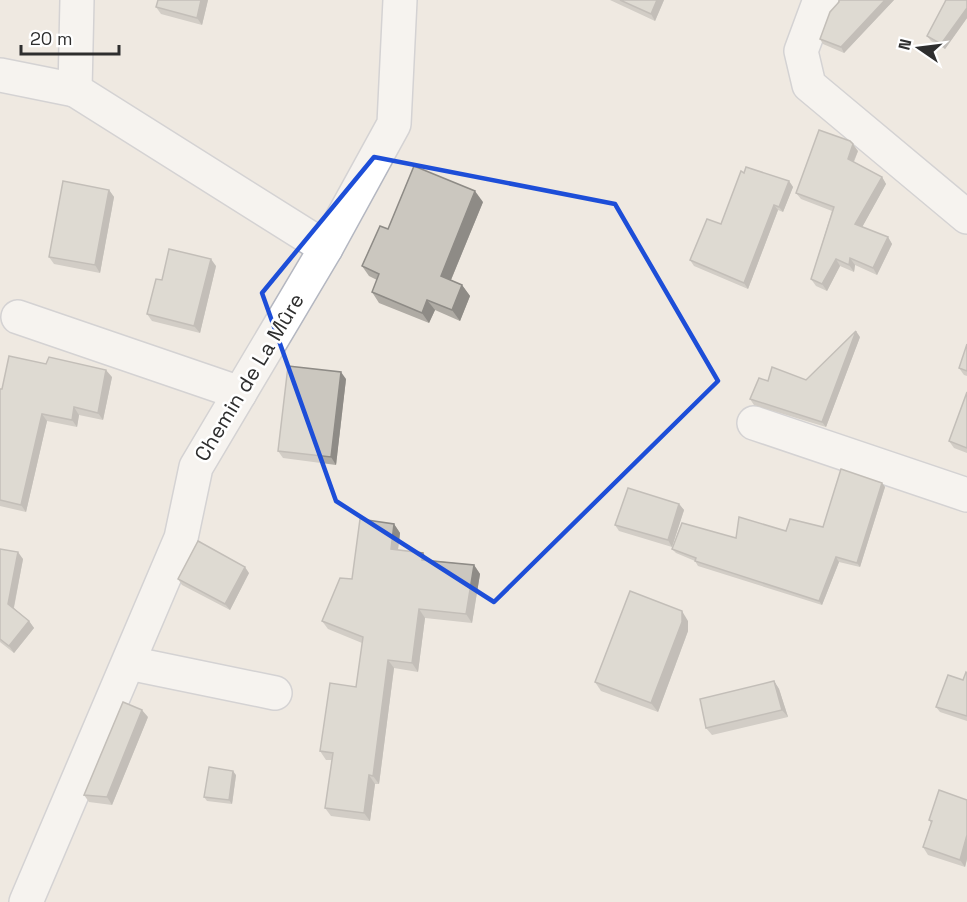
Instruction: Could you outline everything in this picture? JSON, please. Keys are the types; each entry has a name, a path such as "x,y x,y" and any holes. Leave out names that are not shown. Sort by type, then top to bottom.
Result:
{"street":[{"path":"75,90 77,0"},
{"name":"Chemin de La Mûre","path":"26,902 181,538 196,466 326,248 394,124 400,0"},
{"path":"825,0 818,6 801,51 809,85 967,217"},
{"path":"0,75 75,90 326,248"},
{"path":"18,317 240,393"},
{"path":"754,423 967,495"},
{"path":"129,663 275,693"}],"highlighted area":[{"path":"374,157 615,204 718,381 494,602 336,501 262,293"}],"building":[{"path":"158,0 201,0 197,18 156,7"},
{"path":"620,0 657,0 651,14"},
{"path":"839,0 885,0 841,47 820,39 830,12"},
{"path":"946,0 967,0 967,8 941,44 927,36"},
{"path":"819,130 850,141 853,144 848,159 882,177 855,224 888,237 873,268 850,258 849,265 836,259 822,284 811,279 834,207 796,193"},
{"path":"414,166 475,191 441,276 462,285 452,310 427,300 422,313 372,292 379,274 362,266 380,226 388,229"},
{"path":"746,167 789,181 779,207 774,205 744,283 690,260 707,219 721,224 741,171 744,173"},
{"path":"63,181 109,190 95,265 49,257"},
{"path":"169,249 211,259 194,326 147,314 156,279 162,280"},
{"path":"856,331 822,422 750,399 759,378 768,381 772,367 806,380"},
{"path":"967,344 967,371 959,368"},
{"path":"9,356 46,364 49,357 106,370 98,413 74,407 72,420 42,414 21,505 0,500 0,389 2,389"},
{"path":"288,366 341,372 331,457 278,451"},
{"path":"967,392 967,448 949,441"},
{"path":"841,469 882,483 857,563 836,557 819,601 695,561 696,558 672,549 682,523 736,538 739,517 786,531 790,519 823,527"},
{"path":"628,488 679,504 668,540 615,525"},
{"path":"360,519 394,524 391,549 423,553 422,560 474,565 466,614 419,609 412,663 388,660 373,776 369,775 364,813 325,808 333,753 320,751 330,683 356,687 363,637 322,621 340,578 352,579"},
{"path":"198,541 245,567 225,604 178,579"},
{"path":"0,549 18,552 8,604 29,621 9,646 0,639"},
{"path":"630,591 682,611 682,622 651,703 595,682"},
{"path":"966,672 967,716 936,707 948,675 963,680"},
{"path":"774,681 782,710 706,728 700,699"},
{"path":"123,702 142,710 107,797 84,795"},
{"path":"209,767 233,771 229,800 204,797"},
{"path":"939,790 967,800 967,835 960,860 923,847"}]}
